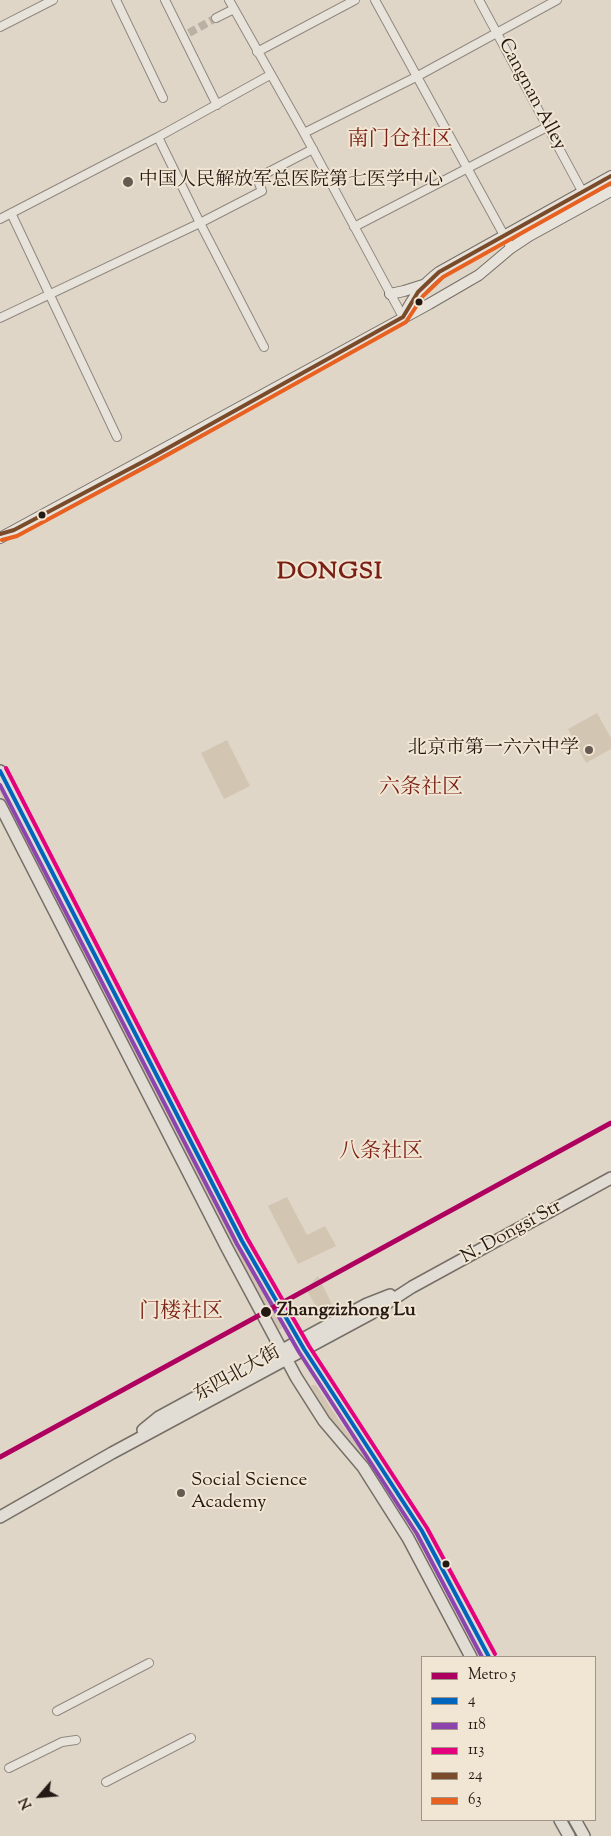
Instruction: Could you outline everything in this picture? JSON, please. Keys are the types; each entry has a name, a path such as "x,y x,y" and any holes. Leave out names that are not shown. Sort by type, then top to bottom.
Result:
{"main road":[{"path":"403,318 413,297 424,284 439,272 611,176"},
{"path":"0,536 403,318 479,275 511,248 529,236 611,191"},
{"path":"390,294 404,292 424,284"},
{"path":"0,771 238,1232 302,1345 422,1531 487,1656"},
{"path":"0,805 227,1248 285,1355 324,1421 363,1467 408,1538 470,1656"},
{"name":"N. Dongsi Str","path":"412,1287 611,1178"},
{"name":"东四北大街","path":"0,1517 302,1345 372,1312 412,1287"},
{"path":"560,1821 568,1836"},
{"path":"576,1821 584,1836"}],"street":[{"path":"0,27 53,0"},
{"path":"116,0 163,98"},
{"path":"165,0 187,34 217,105"},
{"path":"229,0 304,133 403,318"},
{"path":"257,52 355,0"},
{"path":"375,0 511,248"},
{"name":"Cangnan Alley","path":"479,0 582,191"},
{"path":"304,133 416,77 557,0"},
{"path":"216,18 234,9"},
{"path":"0,219 158,137 270,75"},
{"path":"354,227 547,127"},
{"path":"158,137 264,347"},
{"path":"0,318 200,223 262,191 257,178 313,150"},
{"path":"12,213 118,437"},
{"path":"57,1711 149,1663"},
{"path":"106,1782 191,1738"},
{"path":"9,1768 62,1742 76,1740"}],"shaded area":[{"path":"597,713 611,738 611,749 586,763 568,729"},
{"path":"227,740 250,786 224,799 201,753"},
{"path":"0,785 76,932 72,934 0,793"},
{"path":"80,942 234,1242 254,1274 282,1328 279,1330 226,1233 78,945"},
{"path":"287,1197 307,1235 325,1226 336,1246 298,1264 268,1206"},
{"path":"318,1276 333,1306 320,1313 306,1289"},
{"path":"316,1385 342,1425 362,1451 396,1508 394,1508 334,1424 311,1387"}],"tunnel":[{"path":"189,33 216,18"}],"metro line":[{"name":"5","path":"0,1457 611,1123"}],"transit line":[{"name":"24","path":"0,534 14,530 150,458 403,317 418,292 439,272 611,176"},
{"name":"63","path":"2,540 17,536 153,463 406,322 423,296 443,277 611,183"},
{"name":"113","path":"6,768 247,1238 309,1346 427,1528 495,1654"},
{"name":"4","path":"0,771 242,1241 304,1349 422,1531 488,1656"},
{"name":"118","path":"0,785 237,1244 299,1352 417,1534 481,1656"}],"place":[{"name":"中国人民解放军总医院第七医学中心","path":"128,182"},
{"name":"北京市第一六六中学","path":"589,750"},
{"name":"Zhangzizhong Lu","path":"266,1312"},
{"name":"Social Science Academy","path":"181,1493"}],"district":[{"name":"南门仓社区","path":"400,141"},
{"name":"DONGSI","path":"330,574"},
{"name":"六条社区","path":"421,789"},
{"name":"八条社区","path":"381,1153"},
{"name":"门楼社区","path":"181,1313"}]}
